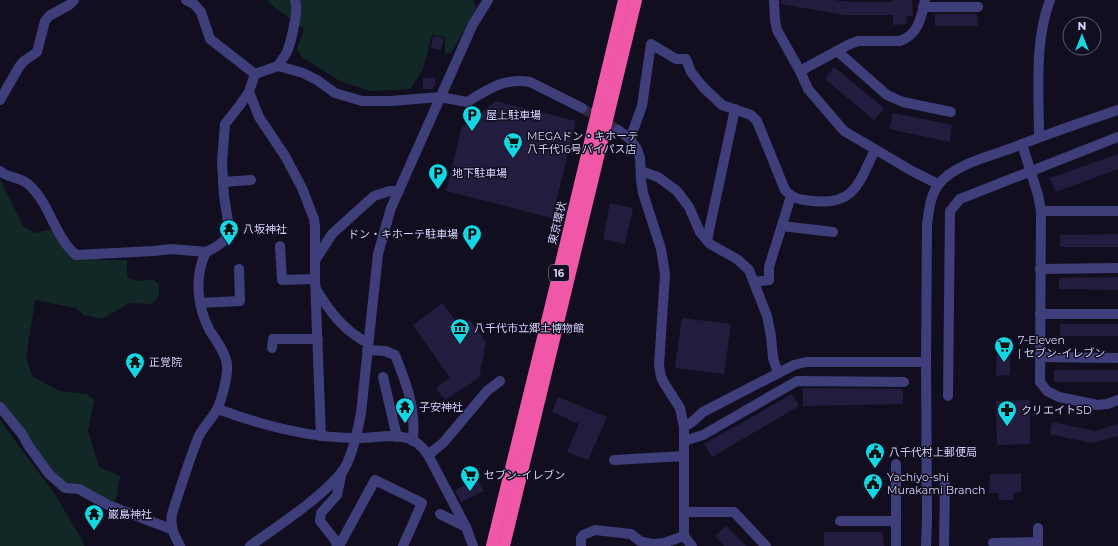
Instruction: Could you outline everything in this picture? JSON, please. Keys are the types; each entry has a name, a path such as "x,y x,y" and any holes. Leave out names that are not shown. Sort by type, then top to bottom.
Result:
{"highway":[{"name":"東京環状","path":"492,546 624,0"},
{"name":"16","path":"504,546 636,0"}],"street":[{"path":"0,100 24,61 37,52 45,21 49,16 69,5 74,0"},
{"path":"186,0 194,4 201,12 210,38 255,74"},
{"path":"278,66 287,51 293,30 296,6 295,0"},
{"path":"338,546 320,521 321,513 338,495 342,471 355,438 361,413 378,254 391,208 473,24 488,0"},
{"path":"774,0 777,30 800,71 808,89 844,131 875,150 938,184"},
{"path":"1039,137 1041,32 1050,0"},
{"path":"800,71 850,44 858,42 900,41 906,38 917,29 924,3 978,6"},
{"path":"630,139 642,106 651,44 676,59 686,59 691,72 703,87 722,105 751,115 757,120 785,190 798,200 822,202 841,200 851,194 860,181 875,150"},
{"path":"837,51 887,95 903,102 951,112"},
{"path":"255,74 278,66 317,80 335,93 362,101 391,101 440,97 467,102 496,85 508,81 522,80 530,82 582,108"},
{"path":"0,171 1,173 27,183 46,208 69,249 76,255 171,249 206,252 215,249 230,234 224,196 222,162 225,124 249,92 255,74"},
{"path":"249,92 259,117 286,156 302,188 314,219 321,436"},
{"path":"707,240 735,109"},
{"path":"926,546 927,224 929,206 938,184 945,177 969,164 1039,137 1118,110"},
{"path":"618,130 630,139 637,149 640,158 644,193 661,249 665,274 659,365 664,383 680,408 684,427 684,536 692,546"},
{"path":"948,396 950,211 960,199 1118,137"},
{"path":"1022,144 1038,195 1041,211 1040,382 1047,391 1059,397 1097,405 1107,404 1118,400"},
{"path":"641,171 658,177 677,191 689,207 700,232 710,244 738,259 749,270 767,316 773,358 778,373"},
{"path":"223,182 251,180"},
{"path":"316,259 332,234 374,196 390,191 399,191"},
{"path":"754,282 769,280 769,267 791,196"},
{"path":"1041,211 1118,211"},
{"path":"782,226 833,232"},
{"path":"280,246 282,280 315,284"},
{"path":"180,546 172,529 172,514 198,437 218,409 226,381 228,365 204,317 200,303 198,285 202,260 206,252"},
{"path":"1040,269 1118,268"},
{"path":"200,303 240,301 239,269"},
{"path":"315,284 335,318 349,331 368,346 395,355 412,405 415,424 413,441"},
{"path":"1040,314 1118,314"},
{"path":"272,348 273,339 318,339"},
{"path":"1040,357 1118,358"},
{"path":"684,427 703,412 794,365 806,362 926,362"},
{"path":"383,377 397,437"},
{"path":"428,455 443,443 487,391 500,381"},
{"path":"684,441 703,435 797,381 904,382"},
{"path":"0,407 22,434 49,474 65,488 79,489 108,506 172,529"},
{"path":"218,409 243,418 308,435 355,438 397,437 406,438 413,441 422,446 428,455 466,527 473,546"},
{"path":"614,460 684,456"},
{"path":"896,464 896,546"},
{"path":"250,546 317,497 342,471"},
{"path":"338,546 375,480 422,503 403,546"},
{"path":"944,546 945,484"},
{"path":"684,512 734,512 766,546"},
{"path":"440,514 466,527"},
{"path":"840,521 896,521"},
{"path":"992,543 1038,544 1038,528"},
{"path":"580,546 583,535 595,530 631,534 640,541 652,544 664,543 684,536"}],"green space":[{"path":"268,0 473,0 476,8 452,52 445,54 445,37 432,35 423,69 410,89 370,91 340,81 302,57 297,49 304,29 269,3"},
{"path":"0,179 23,226 35,233 56,230 68,238 75,251 101,260 127,260 127,278 140,281 153,279 159,284 159,296 152,304 129,303 102,319 84,315 76,308 35,300 26,357 32,376 59,391 87,394 94,400 88,431 99,467 120,476 116,499 113,502 65,485 52,473 0,404"},
{"path":"0,420 56,496 84,546 0,546"}],"building":[{"path":"781,0 892,2 892,0 912,0 913,16 906,16 907,24 893,25 893,15 844,15 781,4"},
{"path":"935,14 977,14 978,26 935,26"},
{"path":"433,36 444,38 441,50 431,48"},
{"path":"834,67 884,108 874,120 825,79"},
{"path":"423,78 435,78 435,86 433,86 433,89 423,89"},
{"path":"496,101 576,121 552,218 446,191 462,127"},
{"path":"893,113 952,125 950,142 889,129"},
{"path":"1118,154 1118,169 1056,192 1050,178"},
{"path":"610,203 633,208 625,244 603,239"},
{"path":"1118,234 1118,247 1060,247 1060,235"},
{"path":"1118,277 1118,290 1059,289 1059,278"},
{"path":"442,303 461,327 470,320 486,342 479,378 445,400 436,388 450,378 413,325"},
{"path":"682,318 731,324 724,374 675,368"},
{"path":"1060,324 1118,324 1118,336 1060,336"},
{"path":"997,348 1010,349 1010,375 996,376"},
{"path":"1054,370 1118,370 1118,382 1054,382"},
{"path":"803,388 903,389 903,404 803,406"},
{"path":"792,394 799,406 712,457 704,444"},
{"path":"558,397 607,417 588,460 567,452 579,424 552,412"},
{"path":"1030,400 1030,444 997,445 996,401"},
{"path":"1052,422 1095,431 1118,424 1118,436 1092,443 1050,434"},
{"path":"990,474 1021,474 1021,492 1013,493 1013,500 999,500 999,493 989,493"},
{"path":"476,480 480,483 484,491 461,502 455,490"},
{"path":"726,526 746,546 724,546 715,536"},
{"path":"824,532 882,532 884,546 824,546"}],"tunnel":[{"path":"582,108 618,130"}],"place":[{"name":"屋上駐車場","path":"472,132"},
{"name":"MEGAドン・キホーテ 八千代16号バイパス店","path":"513,159"},
{"name":"地下駐車場","path":"438,190"},
{"name":"八坂神社","path":"229,246"},
{"name":"ドン・キホーテ駐車場","path":"472,251"},
{"name":"八千代市立郷土博物館","path":"460,345"},
{"name":"7-Eleven | セブン-イレブン","path":"1004,363"},
{"name":"正覚院","path":"135,379"},
{"name":"子安神社","path":"405,424"},
{"name":"クリエイトSD","path":"1007,427"},
{"name":"八千代村上郵便局","path":"875,469"},
{"name":"セブン-イレブン","path":"470,492"},
{"name":"Yachiyo-shi Murakami Branch","path":"873,500"},
{"name":"巌島神社","path":"94,531"}]}
